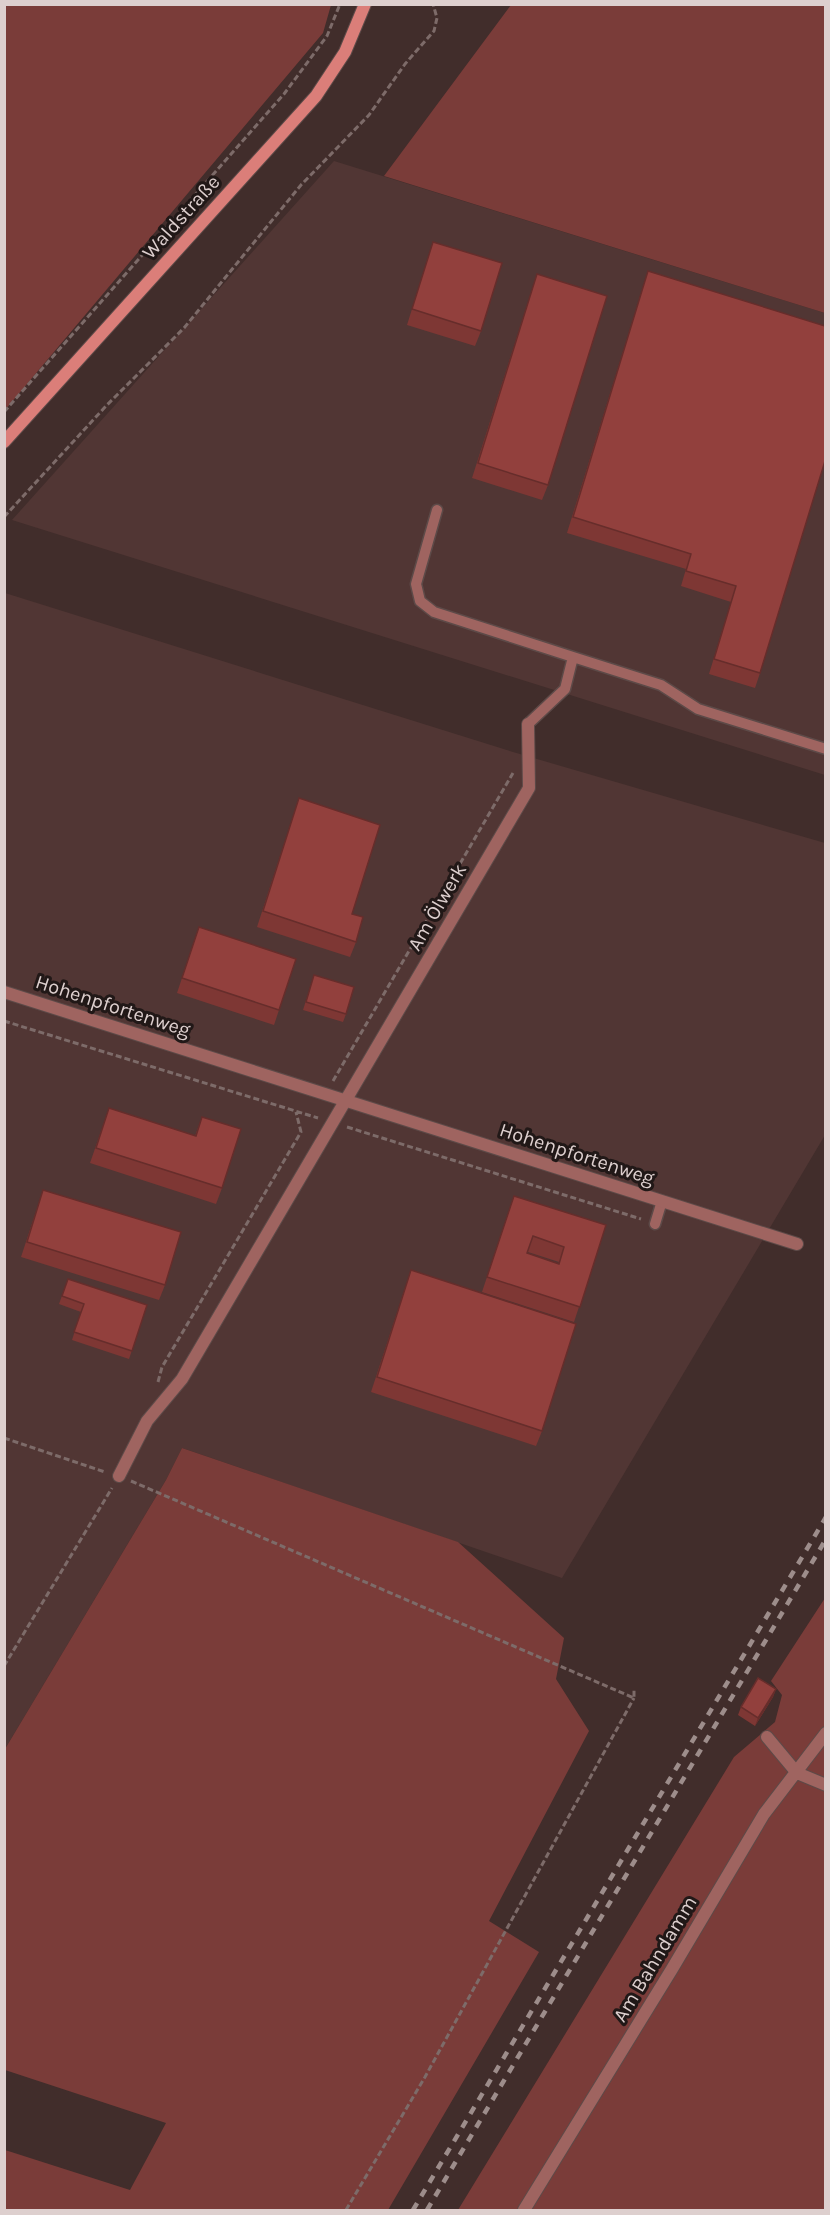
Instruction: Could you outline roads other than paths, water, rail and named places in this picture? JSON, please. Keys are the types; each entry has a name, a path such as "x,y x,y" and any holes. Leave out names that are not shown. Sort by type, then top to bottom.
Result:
{"street":[{"name":"Waldstraße","path":"4,442 316,96 345,52 365,4"},
{"name":"Am Ölwerk","path":"346,1100 529,788 528,724"},
{"name":"Hohenpfortenweg","path":"4,992 797,1244"},
{"path":"119,1476 147,1421 182,1379 346,1100"},
{"name":"Am Bahndamm","path":"524,2211 764,1814 825,1733"},
{"path":"767,1737 797,1773 825,1785"}],"lane":[{"path":"437,510 416,584 420,602 434,612 661,685 698,709 825,748"},
{"path":"528,724 565,689 573,657"},
{"path":"655,1224 662,1201"}],"railway":[{"path":"413,2210 826,1517"},
{"path":"427,2210 826,1539"}]}
